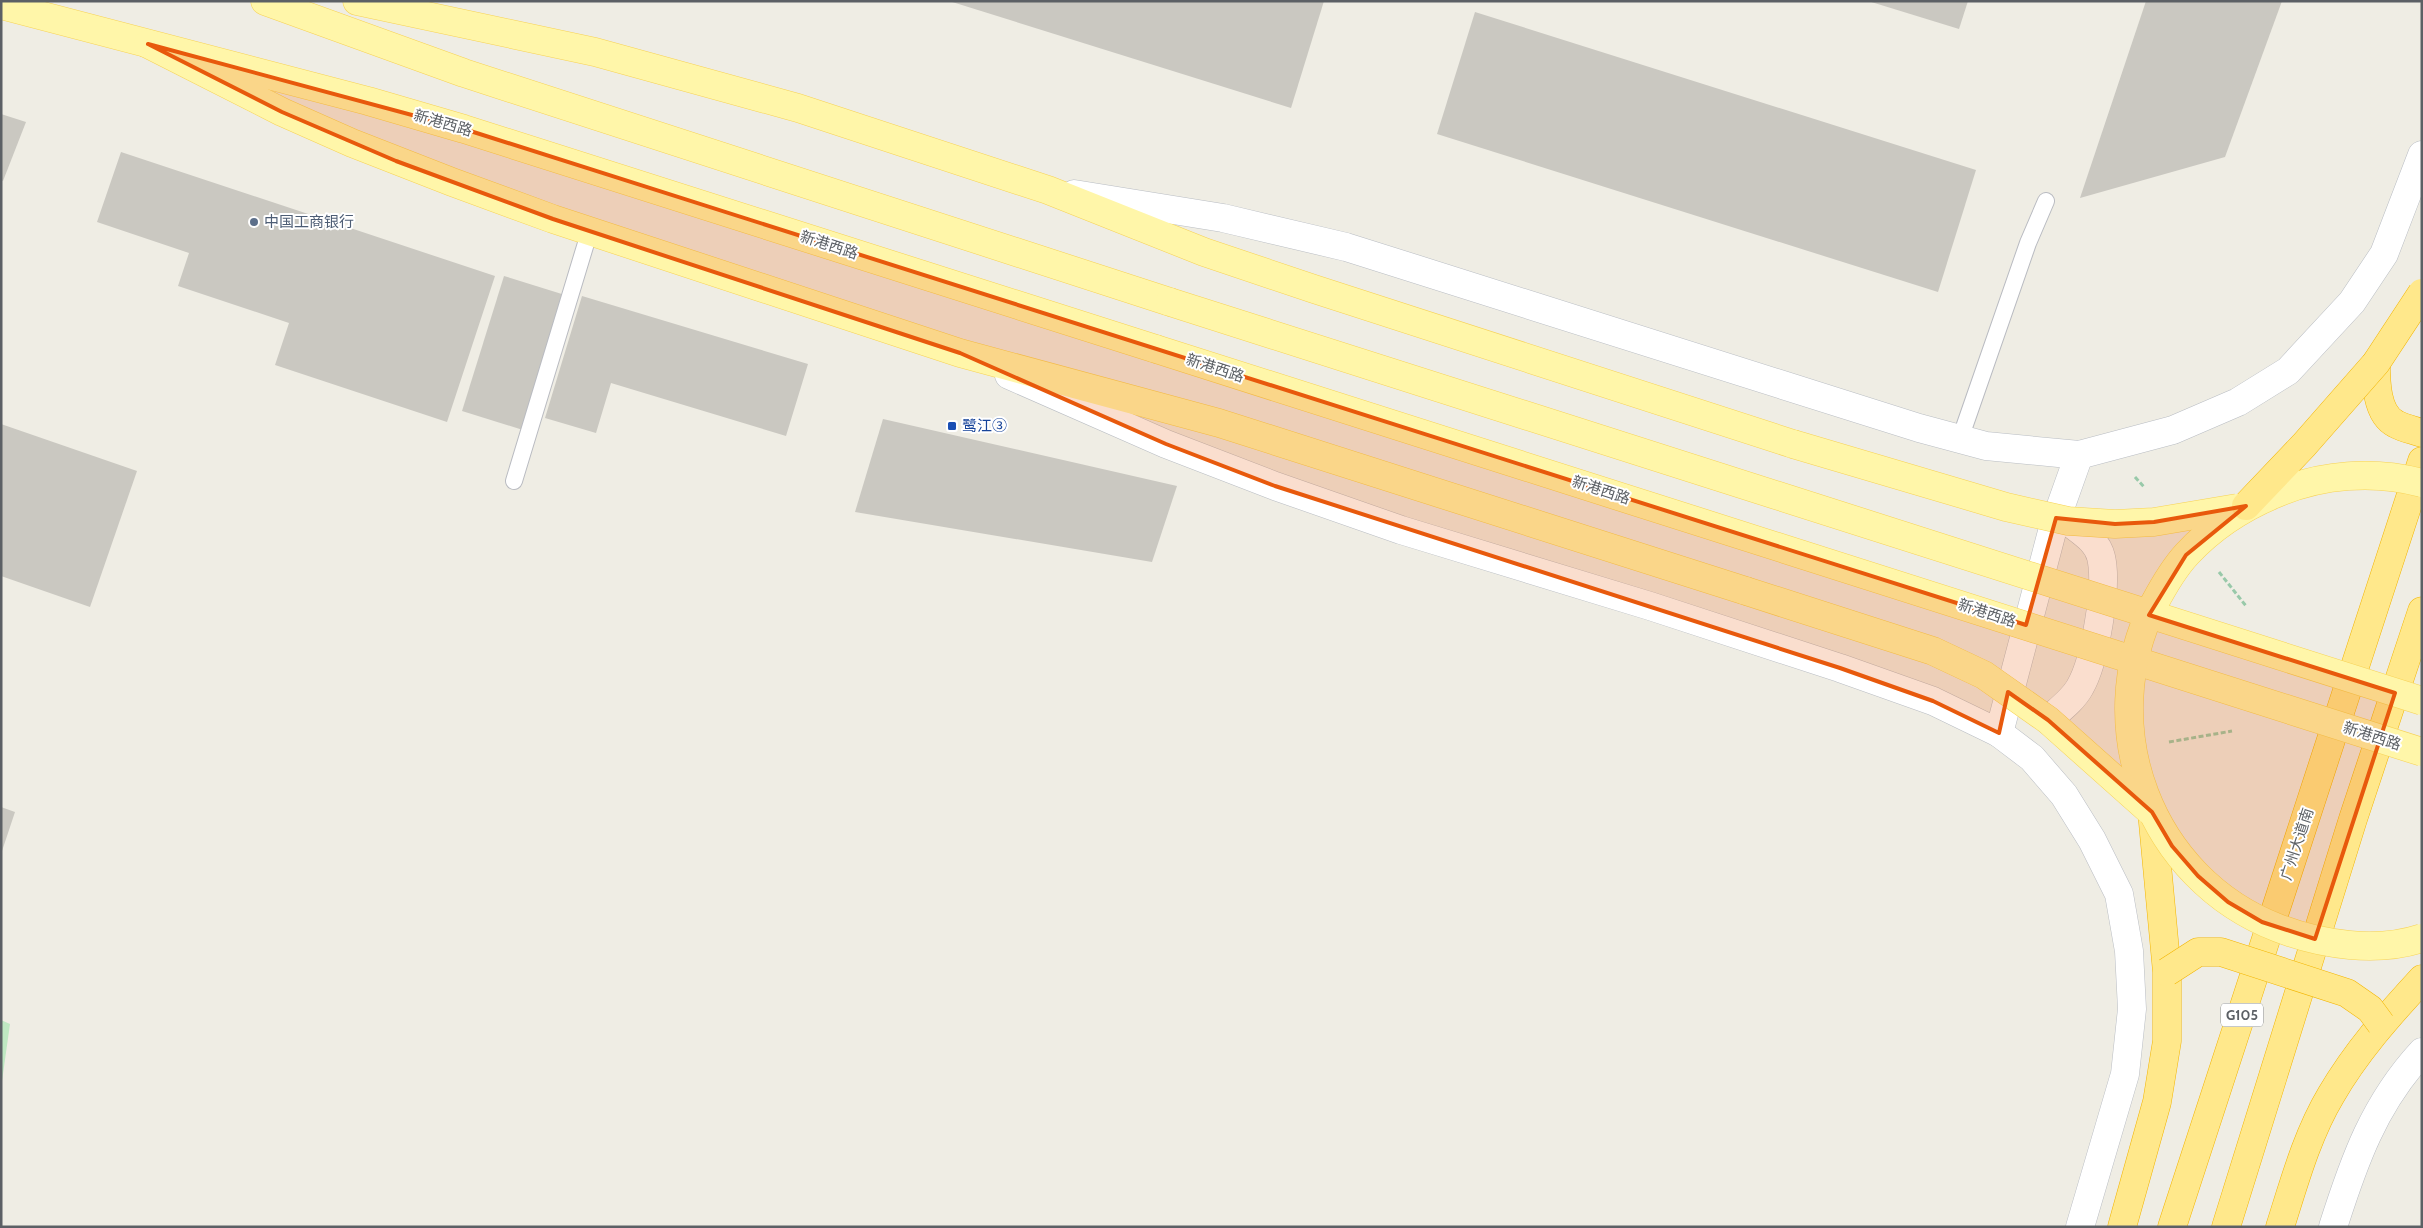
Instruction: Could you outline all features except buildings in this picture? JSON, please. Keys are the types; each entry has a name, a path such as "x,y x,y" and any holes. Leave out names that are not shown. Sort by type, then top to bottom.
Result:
{"highway":[{"path":"2246,506 2376,363 2422,294"},
{"path":"2376,363 2376,383 2382,407 2394,423 2422,432"},
{"name":"广州大道南","path":"2172,1227 2422,461"},
{"path":"2226,1227 2350,828 2422,611"},
{"path":"2122,1227 2157,1102 2167,1041 2167,972 2152,812"},
{"path":"2167,972 2198,952 2220,952 2347,993 2370,1009 2381,1024"},
{"path":"2280,1227 2308,1146 2330,1097 2381,1024 2422,979"}],"main road":[{"path":"266,1 473,76 1170,302 2422,701"},
{"path":"371,2 595,52 798,108 1048,190 1204,252 1314,289 1793,444 2006,506 2068,521 2115,524 2154,522 2246,506"},
{"name":"新港西路","path":"1,5 368,101 464,129 2422,752"},
{"path":"148,44 282,112 352,143 452,182 590,230 960,353 1219,423 1933,650 1984,675 2048,720 2152,812"},
{"path":"1048,190 1223,218 1346,247 1960,439 1986,446 2079,455 2173,430 2238,402 2288,371 2352,302 2384,254 2422,155"},
{"path":"960,353 1166,444 1275,486 1401,530 1650,606 1840,668 1933,701 1999,733 2032,758 2064,795 2092,840 2119,894 2129,951 2132,1009 2125,1074 2080,1227"},
{"path":"1999,733 2053,528 2079,455"},
{"path":"2422,484 2401,478 2348,475 2296,485 2246,506 2214,528 2186,555 2163,587 2142,631 2134,659 2128,698 2130,737 2138,775 2152,812 2172,846 2198,876 2228,902 2262,922 2299,936 2338,944 2378,945 2422,938"},
{"path":"2048,720 2074,695 2088,670 2095,642 2102,589 2101,556 2092,540 2068,521"},
{"path":"2334,1227 2354,1162 2379,1110 2410,1064 2422,1052"}],"lane":[{"path":"1960,439 2028,243 2046,201"},
{"path":"514,481 590,230"}],"path":[{"path":"2133,475 2146,488"},
{"path":"2218,571 2251,612"},
{"path":"2166,743 2240,729"}],"highlighted area":[{"path":"148,44 464,129 2026,625 2056,518 2115,524 2154,522 2246,506 2186,555 2149,615 2395,693 2315,939 2262,922 2228,902 2198,876 2172,846 2152,812 2048,720 2008,692 1999,733 1933,701 1840,668 1275,486 1166,444 960,353 553,219 396,161 282,112"}],"green space":[{"path":"1,1020 10,1024 1,1088"}],"place":[{"name":"中国工商银行","path":"254,222"},
{"name":"鹭江③","path":"952,426"}]}
